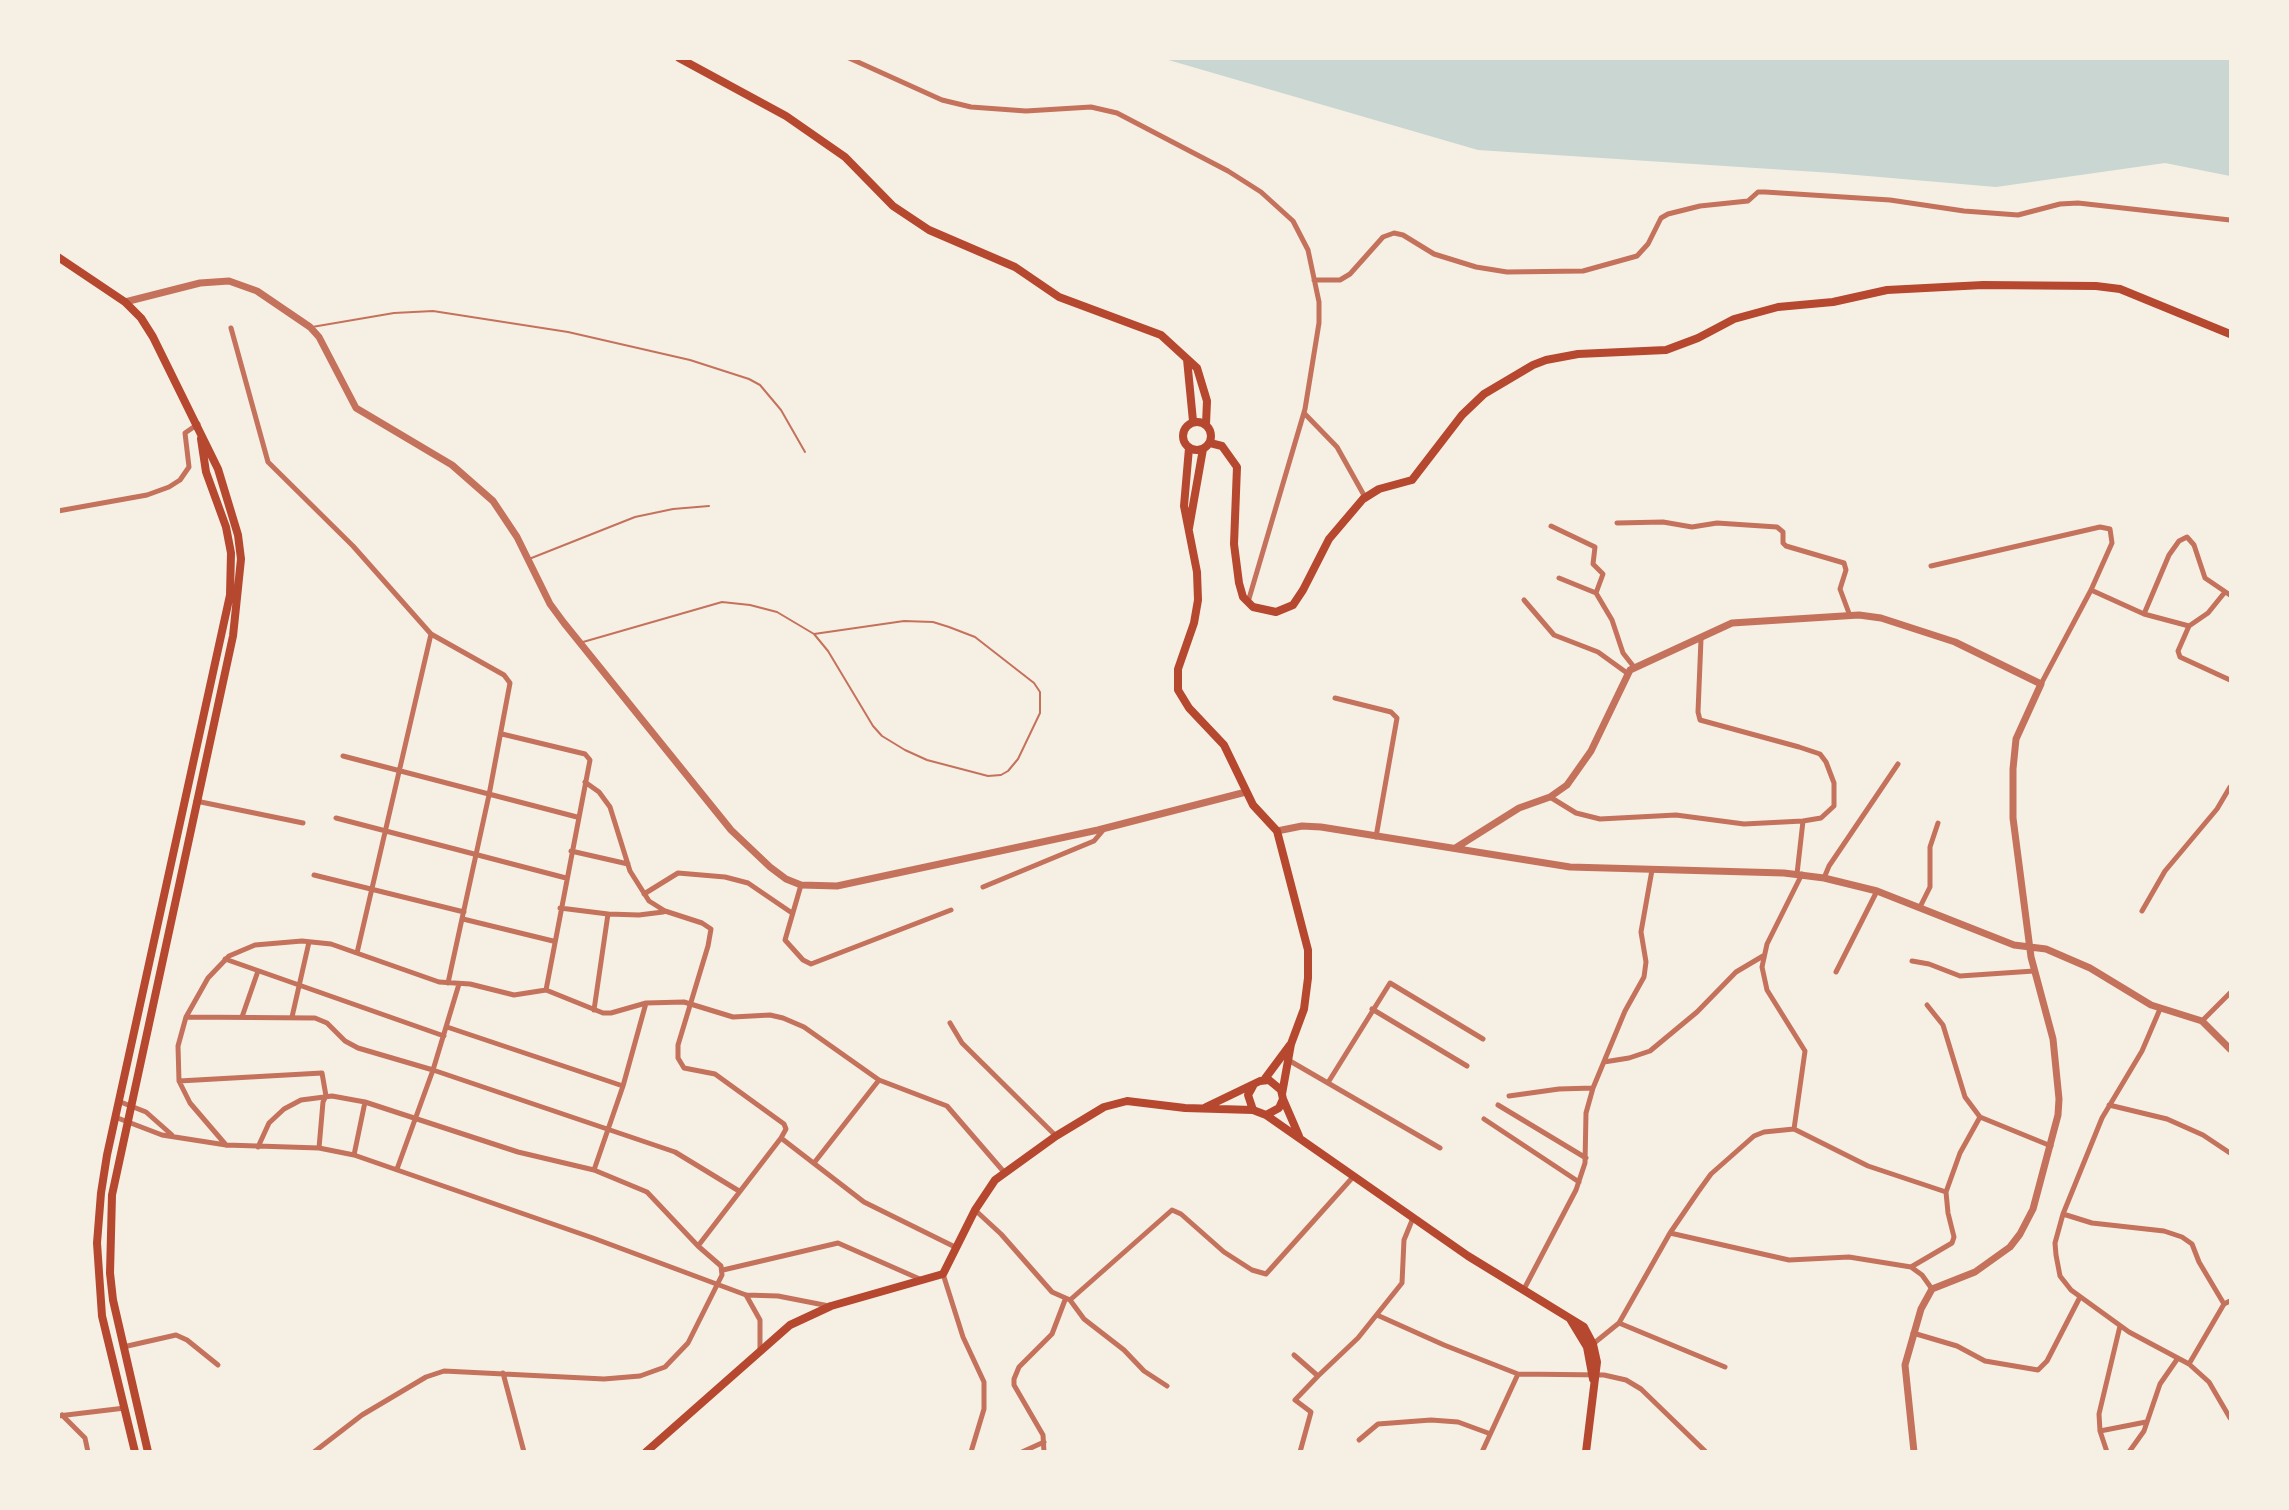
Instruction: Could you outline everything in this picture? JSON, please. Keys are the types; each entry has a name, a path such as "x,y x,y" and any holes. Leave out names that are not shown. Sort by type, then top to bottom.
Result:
{"main road":[{"path":"679,58 786,116 826,143 865,174 893,206 928,230 1015,267 1059,297 1161,335 1187,359 1201,377 1207,401 1206,424 1211,432 1210,443 1203,449 1188,532"},
{"path":"58,257 125,302 141,318 153,337 199,427 228,497 238,535 241,559 233,636 112,1195 110,1245 113,1300 148,1452"},
{"path":"1210,443 1222,446 1237,467 1234,544 1239,583 1248,602 1268,611 1284,610 1293,604 1303,590 1340,522 1365,497 1379,489 1412,480 1473,404 1484,394 1533,365 1578,354 1666,350 1698,338 1734,319 1778,307 1833,302 1903,289 1983,285 2096,286 2133,293 2230,334"},
{"path":"1187,359 1193,422"},
{"path":"1204,1107 1264,1080 1291,1044 1304,1009 1308,978 1308,950 1277,831 1253,805 1224,745 1189,708 1178,690 1178,669 1194,623 1198,600 1197,572 1184,506 1189,448 1182,437 1187,425 1193,422 1206,424"},
{"path":"135,1452 102,1316 97,1243 101,1193 118,1101 223,635 231,574 231,553 226,527 206,472 199,427"},
{"path":"1189,448 1203,449"},
{"path":"170,866 182,868"},
{"path":"1266,1115 1275,1112 1282,1097 1290,1061 1291,1044"},
{"path":"1264,1080 1278,1085 1300,1137"},
{"path":"1253,1086 1248,1100 1253,1110"},
{"path":"646,1452 790,1325 809,1314 831,1306 942,1274 988,1188 1004,1172 1056,1136 1104,1107 1118,1102 1253,1110 1266,1115 1413,1218 1523,1291 1584,1327 1593,1344 1597,1362 1586,1452"},
{"path":"1570,1318 1587,1347 1594,1375"}],"street":[{"path":"849,58 942,100 971,107 1026,111 1091,107 1118,113 1228,171 1279,207 1302,234 1319,302 1319,323 1304,413 1248,602"},
{"path":"1314,280 1340,280 1350,274 1383,237 1394,233 1403,234 1434,254 1476,267 1507,272 1583,271 1637,256 1648,244 1663,216 1701,206 1748,201 1758,192 1890,200 1964,211 2018,214 2060,204 2078,203 2230,220"},
{"path":"125,302 200,283 229,280 258,291 310,327 319,337 356,408 452,465 493,501 506,518 550,604 580,643 731,830 770,867 801,885 837,886 1106,828 1246,792"},
{"path":"231,328 268,462 352,546 431,634 508,680 510,688 502,734 448,983"},
{"path":"1304,413 1337,447 1365,497"},
{"path":"58,511 147,495 169,487 180,480 189,467 185,433 199,427"},
{"path":"1617,523 1663,522 1692,527 1717,523 1777,527 1783,532 1783,543 1786,546 1844,563 1846,570 1840,589 1850,616"},
{"path":"1551,526 1594,547 1593,564 1603,574 1596,593"},
{"path":"1914,1452 1905,1365 1913,1333 1926,1298 1932,1289 1975,1272 2010,1247 2033,1209 2051,1146 2059,1099 2050,1022 2034,971 2030,945 2013,818 2013,769 2019,729 2091,590 2112,543 2113,534 2106,528 1931,566"},
{"path":"2144,614 2169,555 2179,541 2187,537 2194,545 2205,578 2228,593 2208,613 2189,626 2178,651 2180,657 2230,680"},
{"path":"1559,578 1596,593 1612,620 1623,653 1634,667"},
{"path":"2091,590 2144,614 2189,626"},
{"path":"1524,600 1554,635 1598,652 1627,673"},
{"path":"1456,847 1519,808 1550,797 1567,785 1591,751 1627,673 1634,667 1701,639 1732,623 1850,616 1881,618 1944,639 2041,684"},
{"path":"357,953 431,634"},
{"path":"1550,797 1576,813 1600,819 1676,815 1744,824 1821,818 1834,806 1834,783 1826,762 1820,754 1700,720 1698,712 1701,639"},
{"path":"1335,698 1391,712 1397,718 1376,837"},
{"path":"502,734 589,756 546,990"},
{"path":"342,756 577,817"},
{"path":"1824,879 1829,866 1898,764"},
{"path":"585,782 599,792 610,807 628,864 644,894 654,906 702,923 711,929 677,1050 684,1068 694,1072 711,1072 783,1124 786,1129 698,1246"},
{"path":"2142,911 2165,871 2217,809 2230,787"},
{"path":"196,801 303,823"},
{"path":"336,818 566,878"},
{"path":"1794,1129 1805,1051 1767,990 1762,967 1763,956 1800,874 1803,821"},
{"path":"1920,907 1929,893 1930,847 1938,823"},
{"path":"1277,831 1311,826 1456,847 1570,867 1800,874 1877,891 2014,945 2030,945 2046,949 2090,968 2160,1009 2182,1013 2202,1021 2230,1049"},
{"path":"983,887 1094,841 1106,828"},
{"path":"571,851 628,864"},
{"path":"1523,1291 1564,1216 1579,1182 1586,1158 1586,1113 1593,1088 1625,1011 1647,968 1641,933 1652,870"},
{"path":"644,894 674,874 725,877 748,883 792,913"},
{"path":"314,875 464,912"},
{"path":"801,885 785,940 803,960 811,964 951,910"},
{"path":"1836,972 1877,891"},
{"path":"560,908 639,915 664,911"},
{"path":"594,1010 608,914"},
{"path":"463,919 554,941"},
{"path":"292,1017 309,942"},
{"path":"226,1145 190,1103 179,1081 178,1046 186,1017 208,978 225,959 255,945 309,942 331,944 411,973 448,983 477,986 514,995 546,990 594,1010 611,1013 646,1003 692,1003 734,1017 770,1015 794,1022 879,1080 947,1106 1004,1172"},
{"path":"1605,1062 1629,1058 1650,1051 1697,1012 1736,972 1763,956"},
{"path":"225,959 444,1036"},
{"path":"1912,961 1929,964 1960,976 2034,971"},
{"path":"242,1017 258,970"},
{"path":"1329,1081 1387,984 1393,983 1483,1039"},
{"path":"397,1169 417,1118 459,984"},
{"path":"2202,1021 2230,993"},
{"path":"594,1170 623,1086 646,1003"},
{"path":"1927,1005 1943,1025 1965,1097 1980,1117 2051,1146"},
{"path":"1372,1009 1467,1066"},
{"path":"2160,1009 2142,1051 2109,1105 2063,1214 2055,1243 2058,1268 2062,1281 2080,1297 2120,1326 2189,1364 2209,1382 2230,1418"},
{"path":"186,1017 292,1017 321,1020 358,1048 433,1070 675,1152 738,1191"},
{"path":"950,1023 962,1043 1056,1136"},
{"path":"447,1027 623,1086"},
{"path":"1290,1061 1329,1081 1440,1148"},
{"path":"179,1081 317,1071 324,1076 326,1096 322,1102 319,1148"},
{"path":"814,1163 879,1080"},
{"path":"1509,1096 1559,1089 1593,1088"},
{"path":"258,1147 269,1123 284,1109 301,1101 326,1096 341,1096 365,1102 518,1152 594,1170 647,1192 723,1270"},
{"path":"118,1101 131,1104 146,1112 173,1137"},
{"path":"354,1155 365,1102"},
{"path":"1498,1105 1586,1158"},
{"path":"2109,1105 2167,1119 2203,1135 2230,1153"},
{"path":"115,1117 152,1133 173,1137 226,1145 319,1148 354,1155 593,1238 746,1295 778,1296 831,1306"},
{"path":"1911,1267 1952,1243 1954,1237 1946,1192 1960,1153 1980,1117"},
{"path":"1484,1119 1579,1182"},
{"path":"1593,1344 1619,1323 1670,1233 1711,1174 1741,1145 1764,1132 1794,1129 1868,1166 1946,1192"},
{"path":"781,1138 864,1203 955,1247"},
{"path":"1044,1452 1044,1442 1014,1385 1014,1379 1019,1367 1052,1334 1067,1300 1172,1210 1181,1214 1224,1252 1252,1270 1266,1274 1353,1176"},
{"path":"975,1210 1001,1234 1052,1292 1067,1300 1084,1319 1124,1350 1144,1371 1167,1386"},
{"path":"2063,1214 2092,1223 2164,1231 2182,1237 2192,1244 2199,1262 2224,1304"},
{"path":"1300,1452 1311,1412 1297,1403 1296,1397 1377,1316 1402,1283 1404,1240 1413,1218"},
{"path":"1670,1233 1789,1260 1849,1257 1911,1267 1922,1275 1932,1289"},
{"path":"723,1270 838,1243 924,1280"},
{"path":"314,1452 362,1415 426,1377 456,1370 604,1379 653,1373 678,1356 688,1343 718,1286 723,1270"},
{"path":"942,1274 963,1337 984,1382 984,1409 971,1452"},
{"path":"746,1295 760,1320 760,1351"},
{"path":"1913,1333 1957,1346 1981,1360 2038,1370 2047,1361 2080,1297"},
{"path":"2189,1364 2224,1304 2230,1301"},
{"path":"1377,1316 1518,1374 1594,1375 1626,1380 1641,1389 1706,1452"},
{"path":"1619,1323 1725,1367"},
{"path":"2107,1452 2100,1431 2099,1414 2120,1326"},
{"path":"123,1347 176,1335 187,1340 218,1365"},
{"path":"1294,1355 1318,1376"},
{"path":"2129,1452 2138,1441 2160,1384 2178,1358"},
{"path":"503,1373 524,1452"},
{"path":"1482,1452 1488,1433 1518,1374"},
{"path":"60,1416 124,1408"},
{"path":"60,1416 85,1438 88,1452"},
{"path":"1359,1440 1378,1424 1431,1420 1451,1420 1488,1433"},
{"path":"2100,1431 2146,1422"},
{"path":"1022,1452 1044,1442"}],"lane":[{"path":"310,327 332,326 400,313 433,311 568,332 690,360 749,379 760,385 781,410 805,452"},
{"path":"527,560 635,517 673,508 709,506"},
{"path":"580,643 722,602 750,604 777,612 814,634 838,666 873,726 893,744 927,760 958,770 988,776 1001,775 1018,759 1040,714 1040,692 1034,683 975,638 949,627 933,622 904,621 814,634"}],"shaded area":[{"path":"1165,59 2230,59 2230,176 2165,163 1996,187 1833,173 1478,150"}]}
